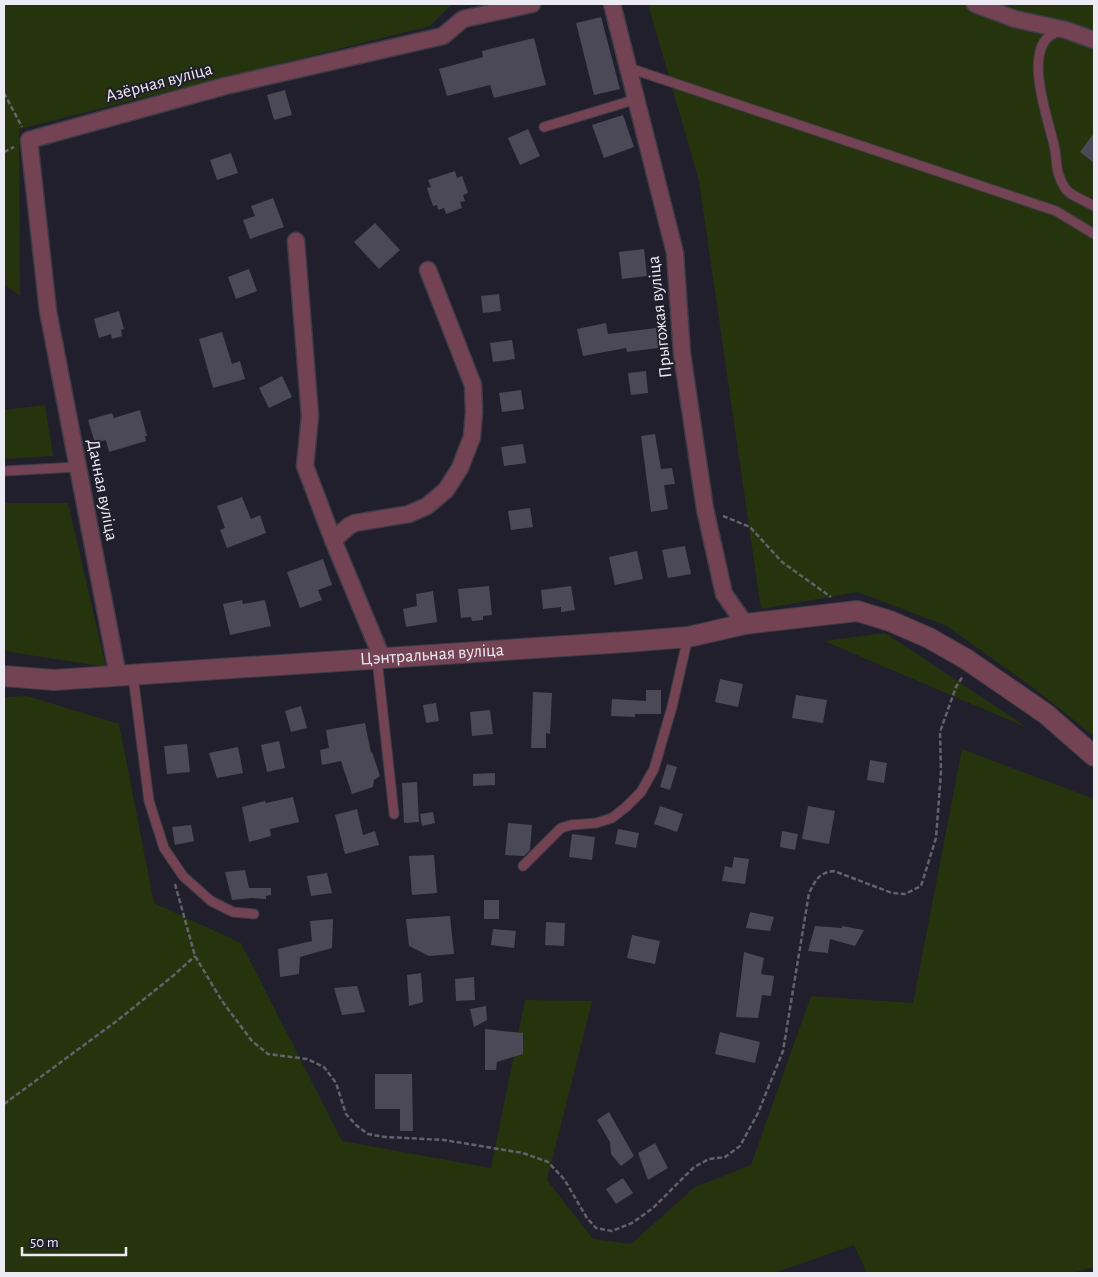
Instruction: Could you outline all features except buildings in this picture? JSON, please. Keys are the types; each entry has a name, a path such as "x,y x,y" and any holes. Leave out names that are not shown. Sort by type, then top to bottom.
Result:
{"street":[{"name":"Азёрная вуліца","path":"29,140 225,86 443,36 463,19 532,4"},
{"name":"Прыгожая вуліца","path":"612,4 675,253 682,354 705,509 724,594 745,624"},
{"path":"975,4 1015,19 1066,30 1094,40"},
{"name":"Дачная вуліца","path":"29,140 48,311 78,467 125,676"},
{"path":"296,241 310,416 305,466 380,658"},
{"path":"333,540 355,522 409,514 427,506 446,490 460,468 472,437 474,412 473,385 428,270"},
{"path":"857,611 890,621 929,638 973,663 1046,714 1094,756"},
{"name":"Цэнтральная вуліца","path":"4,676 54,680 125,676 688,637 745,624 857,611"}],"lane":[{"path":"1066,30 1055,32 1043,44 1037,61 1038,75 1055,148 1057,173 1066,191 1094,206"},
{"path":"629,68 1056,211 1094,234"},
{"path":"544,127 637,99"},
{"path":"4,471 78,467"},
{"path":"523,866 561,828 571,825 596,823 612,818 640,792 654,769 672,707 688,637"},
{"path":"380,658 394,814"},
{"path":"125,676 148,801 164,848 183,876 211,901 233,912 254,914"}],"path":[{"path":"4,93 29,140"},
{"path":"705,509 750,527 782,562 821,592 857,611"},
{"path":"172,876 195,956 222,1001 252,1041 268,1054 307,1058 324,1067 336,1083 346,1114 356,1125 368,1134 470,1144 523,1153 548,1162 564,1179 587,1218 596,1228 612,1231 632,1223 653,1208 694,1167 709,1159 724,1157 740,1146 758,1113 783,1051 809,894 816,880 824,872 834,871 892,893 905,894 921,886 936,838 940,772 940,732 956,687 973,663"},
{"path":"4,1104 118,1020 174,976 195,956"}],"green space":[{"path":"4,4 452,4 430,26 19,129 20,296 4,284"},
{"path":"648,4 1094,4 1094,736 1036,690 947,626 858,592 761,609 699,181"},
{"path":"45,405 53,456 4,459 4,410"},
{"path":"4,503 68,503 106,667 4,651"},
{"path":"885,633 1028,728 824,641"},
{"path":"27,696 119,724 154,903 241,943 342,1141 491,1168 525,1000 592,1001 547,1180 593,1239 631,1244 695,1187 751,1165 811,996 913,1003 962,749 1094,799 1094,1267 1071,1273 867,1273 854,1245 774,1273 4,1273 4,697"}]}
